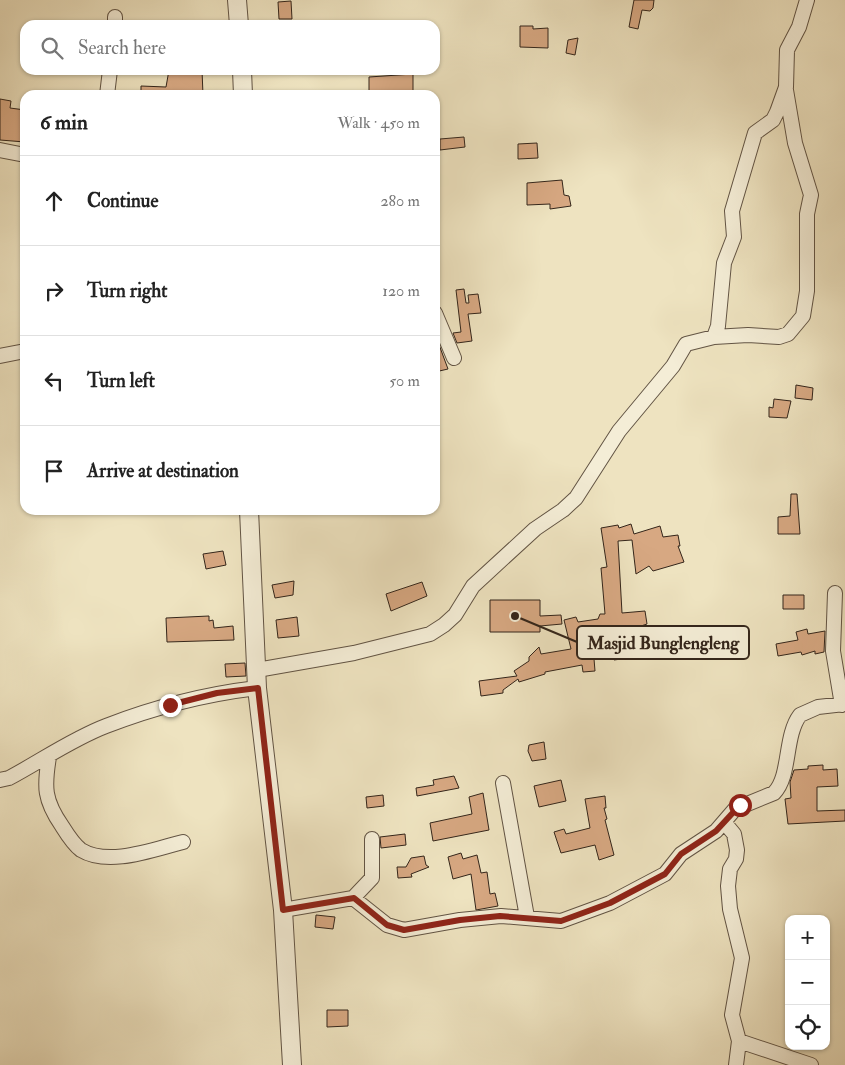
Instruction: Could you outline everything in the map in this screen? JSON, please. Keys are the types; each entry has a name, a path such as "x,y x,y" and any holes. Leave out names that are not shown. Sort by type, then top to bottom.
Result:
{"street":[{"path":"237,0 239,20"},
{"path":"257,670 380,647 430,634 444,625 455,615 473,586 535,529 563,510 576,498 619,432 673,366 686,344 714,337 748,335 779,337 788,334 803,316 807,273 807,214 810,195 795,143 786,87 787,50 799,27 807,0"},
{"path":"108,90 109,75"},
{"path":"242,75 243,90"},
{"path":"714,337 718,326 724,263 734,237 732,211 750,147 755,133 773,120 786,87"},
{"path":"0,150 20,154"},
{"path":"440,325 454,358"},
{"path":"0,356 20,352"},
{"path":"249,515 258,688 283,910 292,1065"},
{"path":"354,898 387,925 404,930 481,917 527,917 544,921 561,921 610,903 665,874 690,847 716,831 740,805 776,791 788,755 790,734 800,715 818,707 843,705 833,651 835,593"},
{"path":"0,780 9,778 106,726 170,705 217,693 258,688"},
{"path":"49,757 44,785 49,801 55,817 80,849 92,855 110,857 183,842"},
{"path":"503,783 527,917"},
{"path":"724,822 734,834 738,850 736,859 730,869 728,886 730,910 742,958 732,1015 739,1041 736,1065"},
{"path":"283,910 354,898 372,878 372,839"},
{"path":"739,1041 811,1065"}],"building":[{"path":"634,0 654,0 653,8 650,11 642,10 638,29 629,27"},
{"path":"291,1 292,19 279,19 278,2"},
{"path":"520,26 533,26 533,29 548,28 548,48 520,47"},
{"path":"578,38 575,55 566,53 568,40"},
{"path":"168,75 202,75 203,90 141,90 141,86 166,87"},
{"path":"413,75 413,90 369,90 369,77"},
{"path":"0,99 11,101 10,108 20,109 20,142 0,140"},
{"path":"464,137 465,147 440,150 440,139"},
{"path":"537,143 538,158 518,159 518,144"},
{"path":"562,180 564,195 569,196 571,206 550,209 550,204 527,205 527,183"},
{"path":"464,289 466,303 469,303 468,295 478,294 481,313 468,314 472,341 457,343 453,333 461,332 456,290"},
{"path":"440,347 448,369 440,371"},
{"path":"796,385 813,388 812,400 795,398"},
{"path":"774,399 791,401 787,418 769,417 769,407 773,408"},
{"path":"791,494 797,494 800,534 778,534 778,517 790,516"},
{"path":"631,524 634,534 660,526 663,537 678,535 680,546 678,546 684,562 653,571 649,566 636,574 632,540 618,541 622,613 645,611 647,624 626,631 629,658 614,660 614,656 594,659 595,671 583,672 582,665 545,672 545,674 519,682 518,679 503,690 503,693 481,696 479,681 517,676 514,671 529,661 529,657 539,647 541,654 571,649 564,620 576,617 578,622 598,619 600,614 605,614 601,568 607,567 601,528 618,525 619,528"},
{"path":"223,551 226,565 206,569 203,554"},
{"path":"294,581 293,595 275,598 272,585"},
{"path":"422,582 427,596 391,611 386,594"},
{"path":"783,595 804,595 804,609 783,609"},
{"path":"490,600 540,600 540,616 561,615 562,624 540,626 540,632 490,632"},
{"path":"209,616 209,621 213,620 214,628 233,626 234,640 167,642 166,618"},
{"path":"297,617 299,636 278,638 276,620"},
{"path":"807,629 808,634 825,631 824,652 815,654 815,651 802,655 801,652 778,656 776,644 798,640 796,632"},
{"path":"245,663 246,676 226,677 225,664"},
{"path":"544,742 546,759 532,761 528,751 529,745"},
{"path":"823,765 823,770 837,769 838,786 817,787 817,811 845,810 845,821 788,824 785,799 791,798 790,782 794,770 808,769 808,766"},
{"path":"454,776 459,788 417,796 416,788 434,785 433,780"},
{"path":"561,780 566,801 539,807 534,786"},
{"path":"483,793 489,830 433,841 430,823 472,814 469,797"},
{"path":"383,795 384,806 367,808 366,797"},
{"path":"605,796 606,808 604,808 607,819 605,820 614,855 599,860 595,845 561,853 554,832 564,829 566,834 590,828 585,799"},
{"path":"405,834 406,845 381,848 380,837"},
{"path":"461,853 463,859 477,855 481,873 487,872 490,894 495,893 498,906 476,910 471,874 453,879 448,857"},
{"path":"424,856 426,865 429,867 411,874 412,877 398,878 397,867 406,867 411,858"},
{"path":"316,915 335,917 333,929 315,927"},
{"path":"327,1010 348,1010 348,1026 327,1027"}],"place":[{"name":"Masjid Bunglengleng","path":"515,616"}],"route":[{"path":"170,705 217,693 258,688 283,910 354,898 387,925 395,929 404,930 481,917 527,917 544,921 561,921 610,903 637,887 665,874 671,869 681,854 716,831 740,805"}]}
